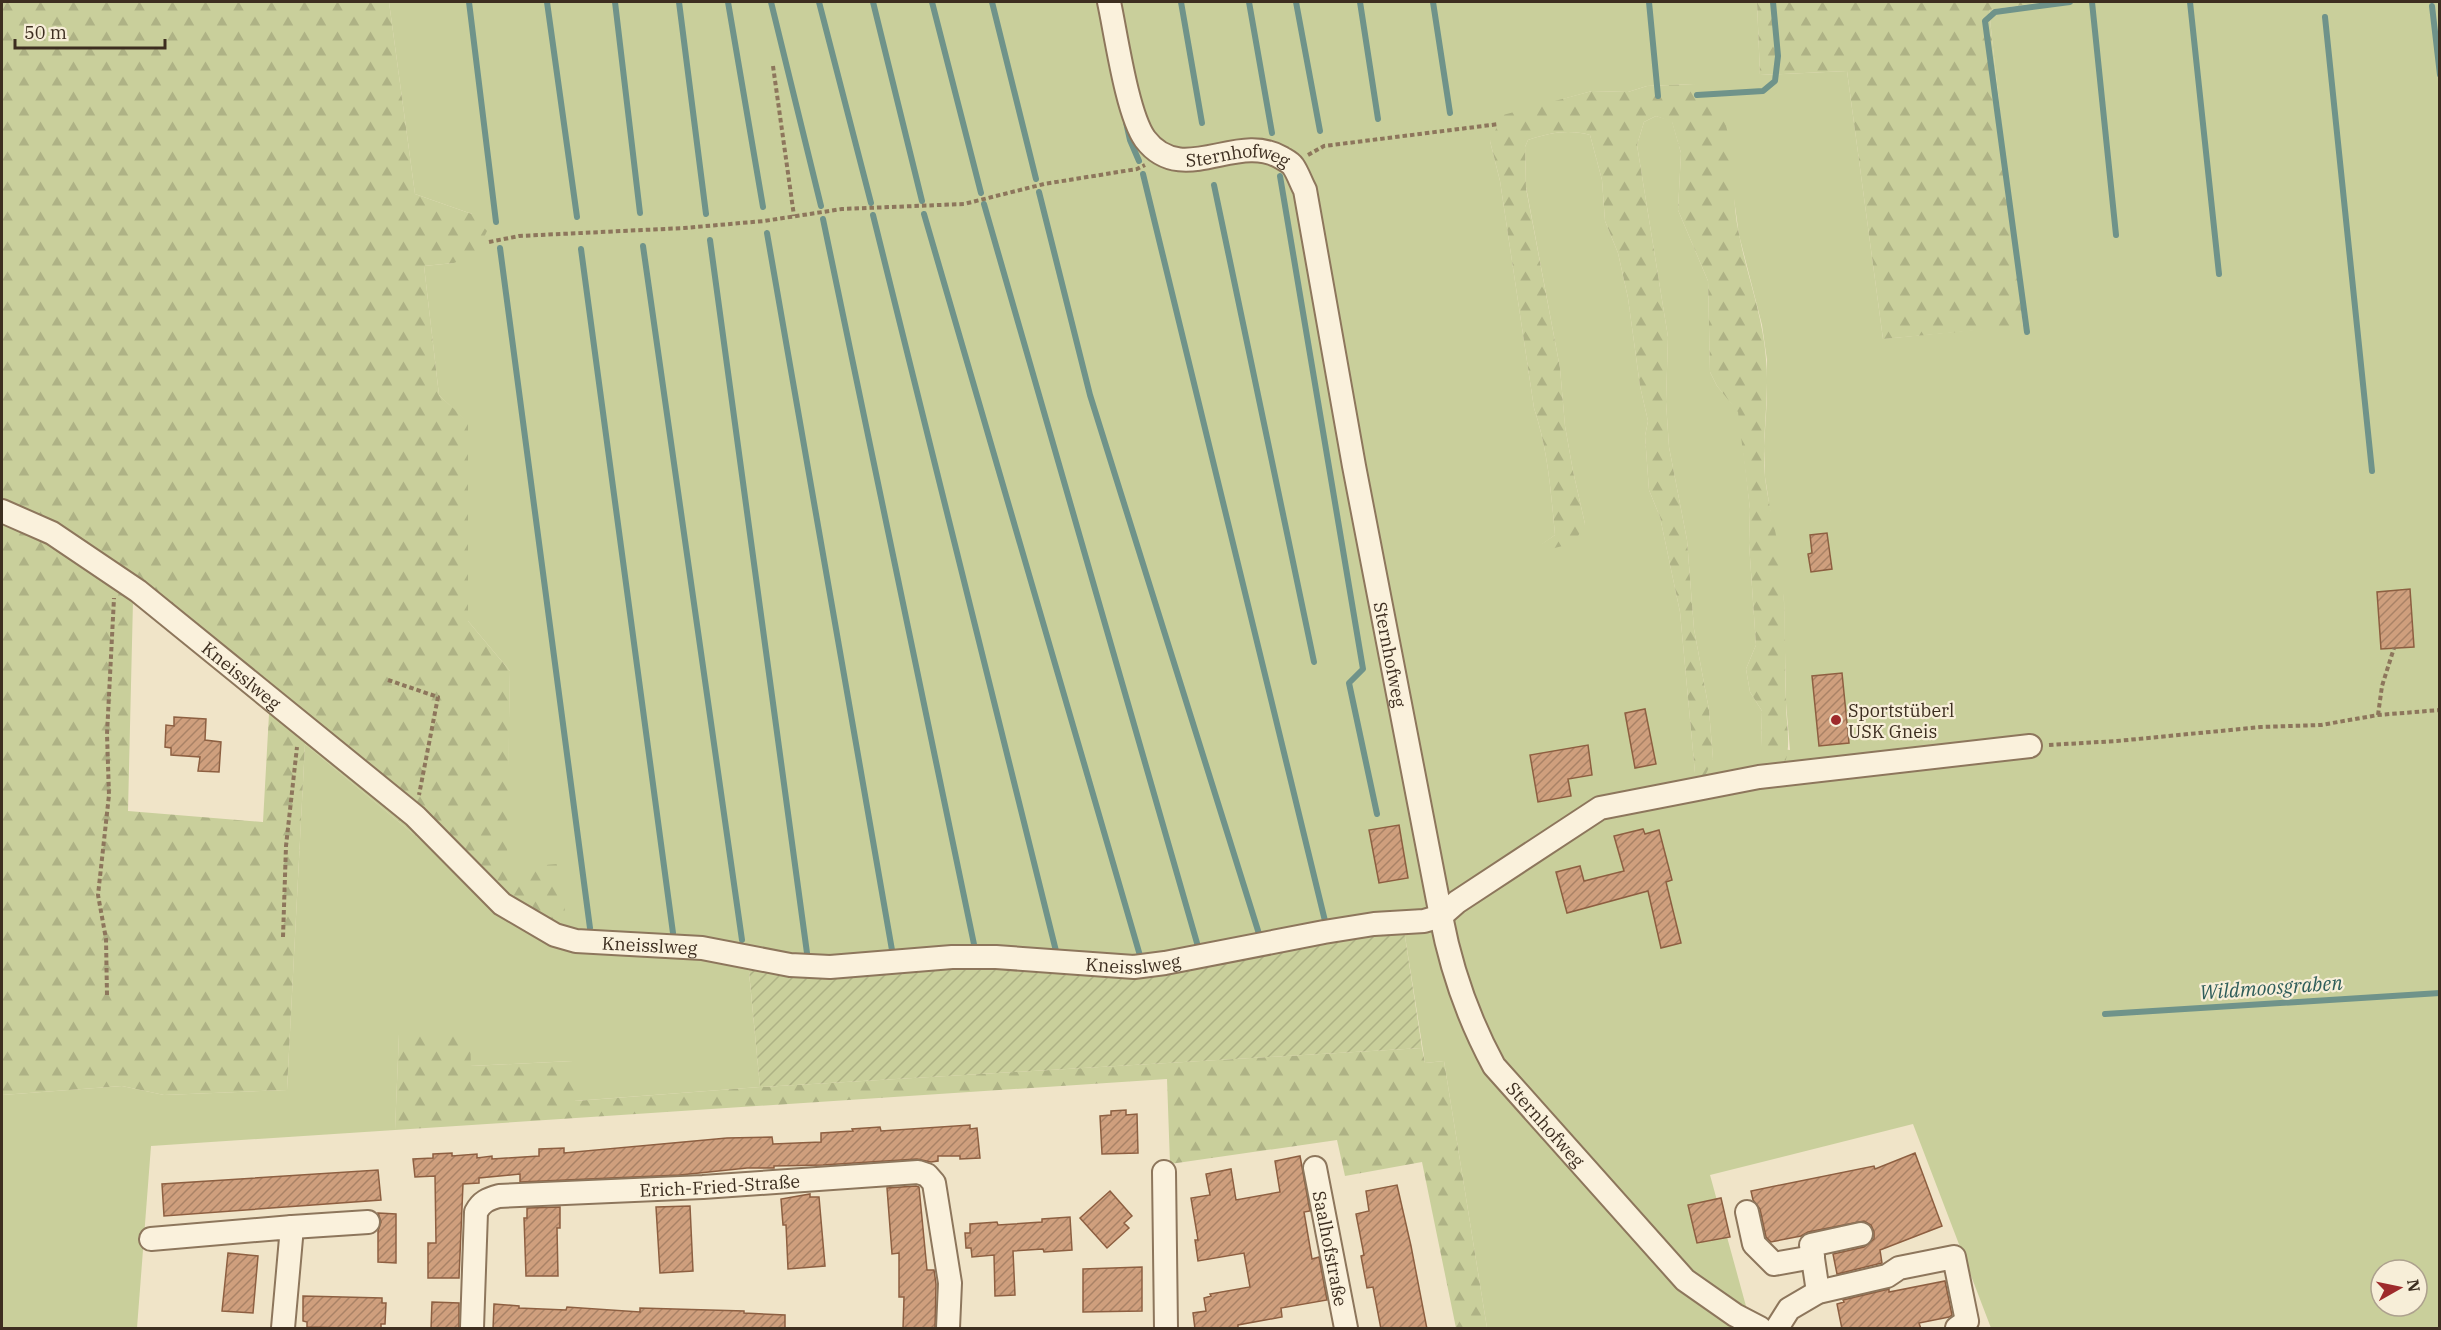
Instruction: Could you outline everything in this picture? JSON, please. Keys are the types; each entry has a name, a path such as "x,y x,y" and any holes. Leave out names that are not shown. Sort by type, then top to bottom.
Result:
{"street":[{"name":"Sternhofweg","path":"1109,2 1133,113 1144,138 1162,156 1189,161 1239,150 1271,152 1292,164 1305,190 1354,466 1441,916 1459,988 1475,1031 1494,1066 1685,1280 1735,1315 1760,1329"},
{"name":"Kneisslweg","path":"2,511 52,533 138,591 415,816 502,904 555,935 576,941 609,945 702,948 790,965 830,967 952,957 985,957 1134,967 1324,932 1374,924 1424,921 1441,916"},
{"path":"1441,916 1457,902 1600,808 1759,777 2030,746"},
{"name":"Saalhofstraße","path":"1315,1168 1346,1329"},
{"name":"Erich-Fried-Straße","path":"472,1329 476,1212 479,1205 487,1200 499,1196 703,1187 918,1172 927,1174 934,1183 950,1283 948,1329"},
{"path":"1164,1172 1166,1329"},
{"path":"1747,1212 1754,1244 1774,1264 1813,1257"},
{"path":"151,1239 368,1222"},
{"path":"283,1329 292,1227"},
{"path":"1818,1292 1811,1245 1861,1234"},
{"path":"1777,1329 1789,1309 1818,1292 1887,1276 1899,1268 1954,1257 1967,1321 1958,1329"}],"path":[{"path":"772,66 794,216"},
{"path":"1292,164 1324,146 1498,124"},
{"path":"489,242 519,237 684,228 842,209 964,204 1044,184 1137,169 1162,156"},
{"path":"107,995 106,939 98,895 109,795 107,734 116,576"},
{"path":"2378,715 2382,686 2394,648"},
{"path":"388,680 438,697 415,816"},
{"path":"2030,746 2117,741 2261,727 2321,725 2378,715 2439,711"},
{"path":"283,937 286,846 299,722"}],"green space":[{"path":"2,2 389,2 415,194 472,214 487,231 477,252 454,263 424,266 439,395 468,422 468,621 510,671 507,868 557,864 570,941 505,910 305,744 287,1090 164,1095 122,1086 2,1095","holes":["133,601 269,714 263,822 128,811"]},
{"path":"389,2 1757,2 1760,75 1847,71 1883,339 2023,325 1989,10 2044,2 2439,2 2439,1328 1991,1328 1913,1124 1710,1175 1752,1328 1487,1328 1444,1061 1425,1063 1404,930 1162,969 748,962 760,1087 574,1101 572,1061 470,1066 399,1034 395,1130 151,1146 137,1328 2,1328 2,1095 122,1086 164,1095 287,1090 305,744 505,910 510,671 468,621 468,423 439,395 424,266 454,263 472,214 415,194","holes":["1694,84 1733,192 1739,235 1762,325 1767,360 1765,477 1784,600 1786,703 1790,750 1761,747 1762,711 1750,692 1746,669 1756,645 1749,543 1750,509 1739,412 1717,386 1710,372 1708,281 1678,210 1681,153 1672,121 1656,116 1644,122 1637,145 1668,337 1666,402 1669,447 1687,540 1694,629 1709,710 1713,759 1695,773 1680,612 1660,517 1649,490 1645,436 1648,421 1640,386 1628,298 1618,253 1605,221 1602,180 1590,135 1574,132 1551,134 1528,140 1525,147 1526,187 1560,368 1565,426 1585,524 1541,545 1555,535 1546,455 1534,408 1500,181 1490,141 1563,99 1592,91 1628,92 1647,86"]},
{"path":"1757,2 2044,2 1989,10 2023,326 1883,339 1847,71 1760,75"},
{"path":"1694,84 1714,91 1723,115 1731,151 1735,210 1742,250 1764,343 1767,388 1764,462 1766,487 1782,575 1788,742 1784,766 1768,763 1761,747 1762,711 1750,692 1746,669 1756,645 1749,543 1750,509 1738,412 1717,386 1710,372 1708,281 1678,210 1681,153 1672,122 1656,116 1644,122 1637,145 1668,337 1666,402 1669,447 1687,540 1694,629 1709,710 1713,759 1705,776 1695,773 1680,612 1660,517 1649,490 1645,436 1648,421 1640,386 1628,298 1618,253 1605,221 1602,180 1590,135 1574,132 1551,134 1528,140 1525,147 1526,188 1560,368 1565,426 1585,524 1574,543 1543,551 1540,545 1555,535 1548,471 1543,440 1534,408 1500,181 1490,141 1503,115 1592,91 1628,92 1647,86"},
{"path":"1404,930 1422,1048 760,1087 748,961 1054,965"},
{"path":"399,1034 470,1036 471,1066 573,1061 575,1101 760,1087 1422,1048 1425,1063 1444,1061 1487,1328 1456,1328 1422,1162 1345,1176 1337,1140 1170,1164 1167,1079 395,1130"}],"building":[{"path":"1827,533 1832,569 1811,572 1808,554 1812,553 1810,535"},
{"path":"2410,589 2414,647 2381,649 2377,592"},
{"path":"1842,673 1849,743 1819,746 1812,676"},
{"path":"1645,709 1656,764 1635,768 1625,713"},
{"path":"174,717 206,719 205,740 221,742 219,772 198,771 200,757 171,755 171,748 165,747 166,725 174,726"},
{"path":"1588,745 1592,775 1568,779 1571,796 1538,802 1530,755"},
{"path":"1399,825 1408,878 1379,883 1369,830"},
{"path":"1643,829 1645,834 1659,830 1672,880 1666,882 1681,943 1661,948 1648,891 1567,913 1556,872 1580,866 1584,881 1624,871 1614,836"},
{"path":"1126,1110 1126,1115 1137,1114 1138,1153 1102,1154 1100,1116 1111,1115 1111,1111"},
{"path":"970,1125 970,1129 977,1128 980,1158 960,1159 960,1156 938,1156 938,1161 931,1162 917,1159 774,1166 774,1168 747,1168 680,1175 520,1182 520,1174 479,1178 479,1183 463,1184 459,1278 428,1278 428,1243 436,1243 435,1176 415,1177 413,1159 433,1158 433,1154 452,1153 452,1156 477,1154 477,1158 492,1156 492,1159 539,1156 539,1149 564,1148 564,1153 727,1138 772,1137 773,1144 821,1142 821,1133 853,1131 852,1129 880,1127 881,1131"},
{"path":"1915,1153 1942,1226 1880,1250 1882,1263 1837,1274 1833,1254 1864,1247 1874,1239 1871,1225 1864,1221 1771,1242 1766,1237 1760,1209 1753,1200 1751,1191 1874,1166 1875,1169"},
{"path":"1300,1156 1310,1211 1304,1212 1312,1259 1319,1257 1327,1300 1281,1308 1282,1317 1238,1325 1238,1329 1195,1329 1193,1313 1206,1311 1204,1298 1211,1296 1210,1294 1250,1287 1244,1253 1198,1261 1195,1240 1198,1240 1191,1198 1210,1195 1206,1174 1231,1169 1236,1200 1280,1192 1275,1161"},
{"path":"378,1170 381,1200 164,1216 162,1184"},
{"path":"1397,1185 1427,1329 1381,1329 1373,1287 1367,1288 1361,1256 1364,1255 1356,1214 1369,1211 1366,1191"},
{"path":"919,1187 927,1270 934,1270 936,1284 935,1329 903,1329 904,1297 899,1297 899,1253 892,1254 887,1188"},
{"path":"1110,1191 1132,1216 1124,1223 1129,1228 1107,1248 1080,1218"},
{"path":"810,1194 810,1197 819,1197 825,1266 788,1269 786,1225 783,1225 781,1199"},
{"path":"1721,1198 1730,1237 1697,1243 1688,1205"},
{"path":"690,1206 693,1271 660,1273 656,1207"},
{"path":"560,1207 560,1228 557,1228 558,1276 526,1276 524,1218 527,1218 527,1208"},
{"path":"378,1213 396,1214 396,1263 378,1262 378,1231 381,1222"},
{"path":"1070,1217 1072,1250 1013,1251 1015,1295 995,1296 994,1255 972,1257 971,1248 966,1248 965,1233 970,1233 970,1224 1042,1222 1042,1219"},
{"path":"228,1253 258,1256 253,1313 222,1311"},
{"path":"1142,1267 1142,1311 1083,1312 1083,1269"},
{"path":"1945,1281 1952,1315 1949,1317 1919,1323 1921,1329 1842,1329 1837,1304 1844,1302 1843,1300 1889,1289 1889,1292"},
{"path":"303,1296 382,1298 382,1303 386,1303 385,1324 381,1324 381,1329 307,1327 307,1322 303,1321"},
{"path":"432,1302 459,1303 459,1329 431,1329"},
{"path":"494,1304 519,1306 519,1308 566,1310 567,1307 640,1312 640,1308 744,1311 744,1313 785,1315 785,1329 493,1329"}],"waterway":[{"path":"469,2 496,222"},
{"path":"547,2 577,217"},
{"path":"615,2 640,213"},
{"path":"679,2 706,214"},
{"path":"728,2 763,207"},
{"path":"771,2 821,206"},
{"path":"819,2 871,203"},
{"path":"873,2 922,201"},
{"path":"932,2 981,193"},
{"path":"992,2 1036,179"},
{"path":"1181,2 1202,123"},
{"path":"1249,2 1272,133"},
{"path":"1296,2 1320,131"},
{"path":"1360,2 1378,119"},
{"path":"1433,2 1450,113"},
{"path":"1649,2 1658,96"},
{"path":"1697,95 1763,91 1775,81 1778,56 1773,2"},
{"path":"2027,332 1985,21 1995,12 2070,2"},
{"path":"2092,2 2116,235"},
{"path":"2190,2 2219,274"},
{"path":"2432,6 2440,75"},
{"path":"2325,17 2372,471"},
{"path":"1126,122 1130,140 1139,161"},
{"path":"1143,174 1326,925"},
{"path":"1280,176 1363,669 1349,683 1377,814"},
{"path":"1214,185 1314,662"},
{"path":"1039,192 1090,395 1260,937"},
{"path":"984,204 1199,950"},
{"path":"924,214 1141,959"},
{"path":"873,215 1057,955"},
{"path":"823,219 975,949"},
{"path":"767,233 892,950"},
{"path":"710,240 807,953"},
{"path":"643,246 742,940"},
{"path":"500,248 590,928"},
{"path":"581,249 673,933"},
{"name":"Wildmoosgraben","path":"2105,1014 2440,993"}],"place":[{"name":"Sportstüberl USK Gneis","path":"1836,720"}]}
